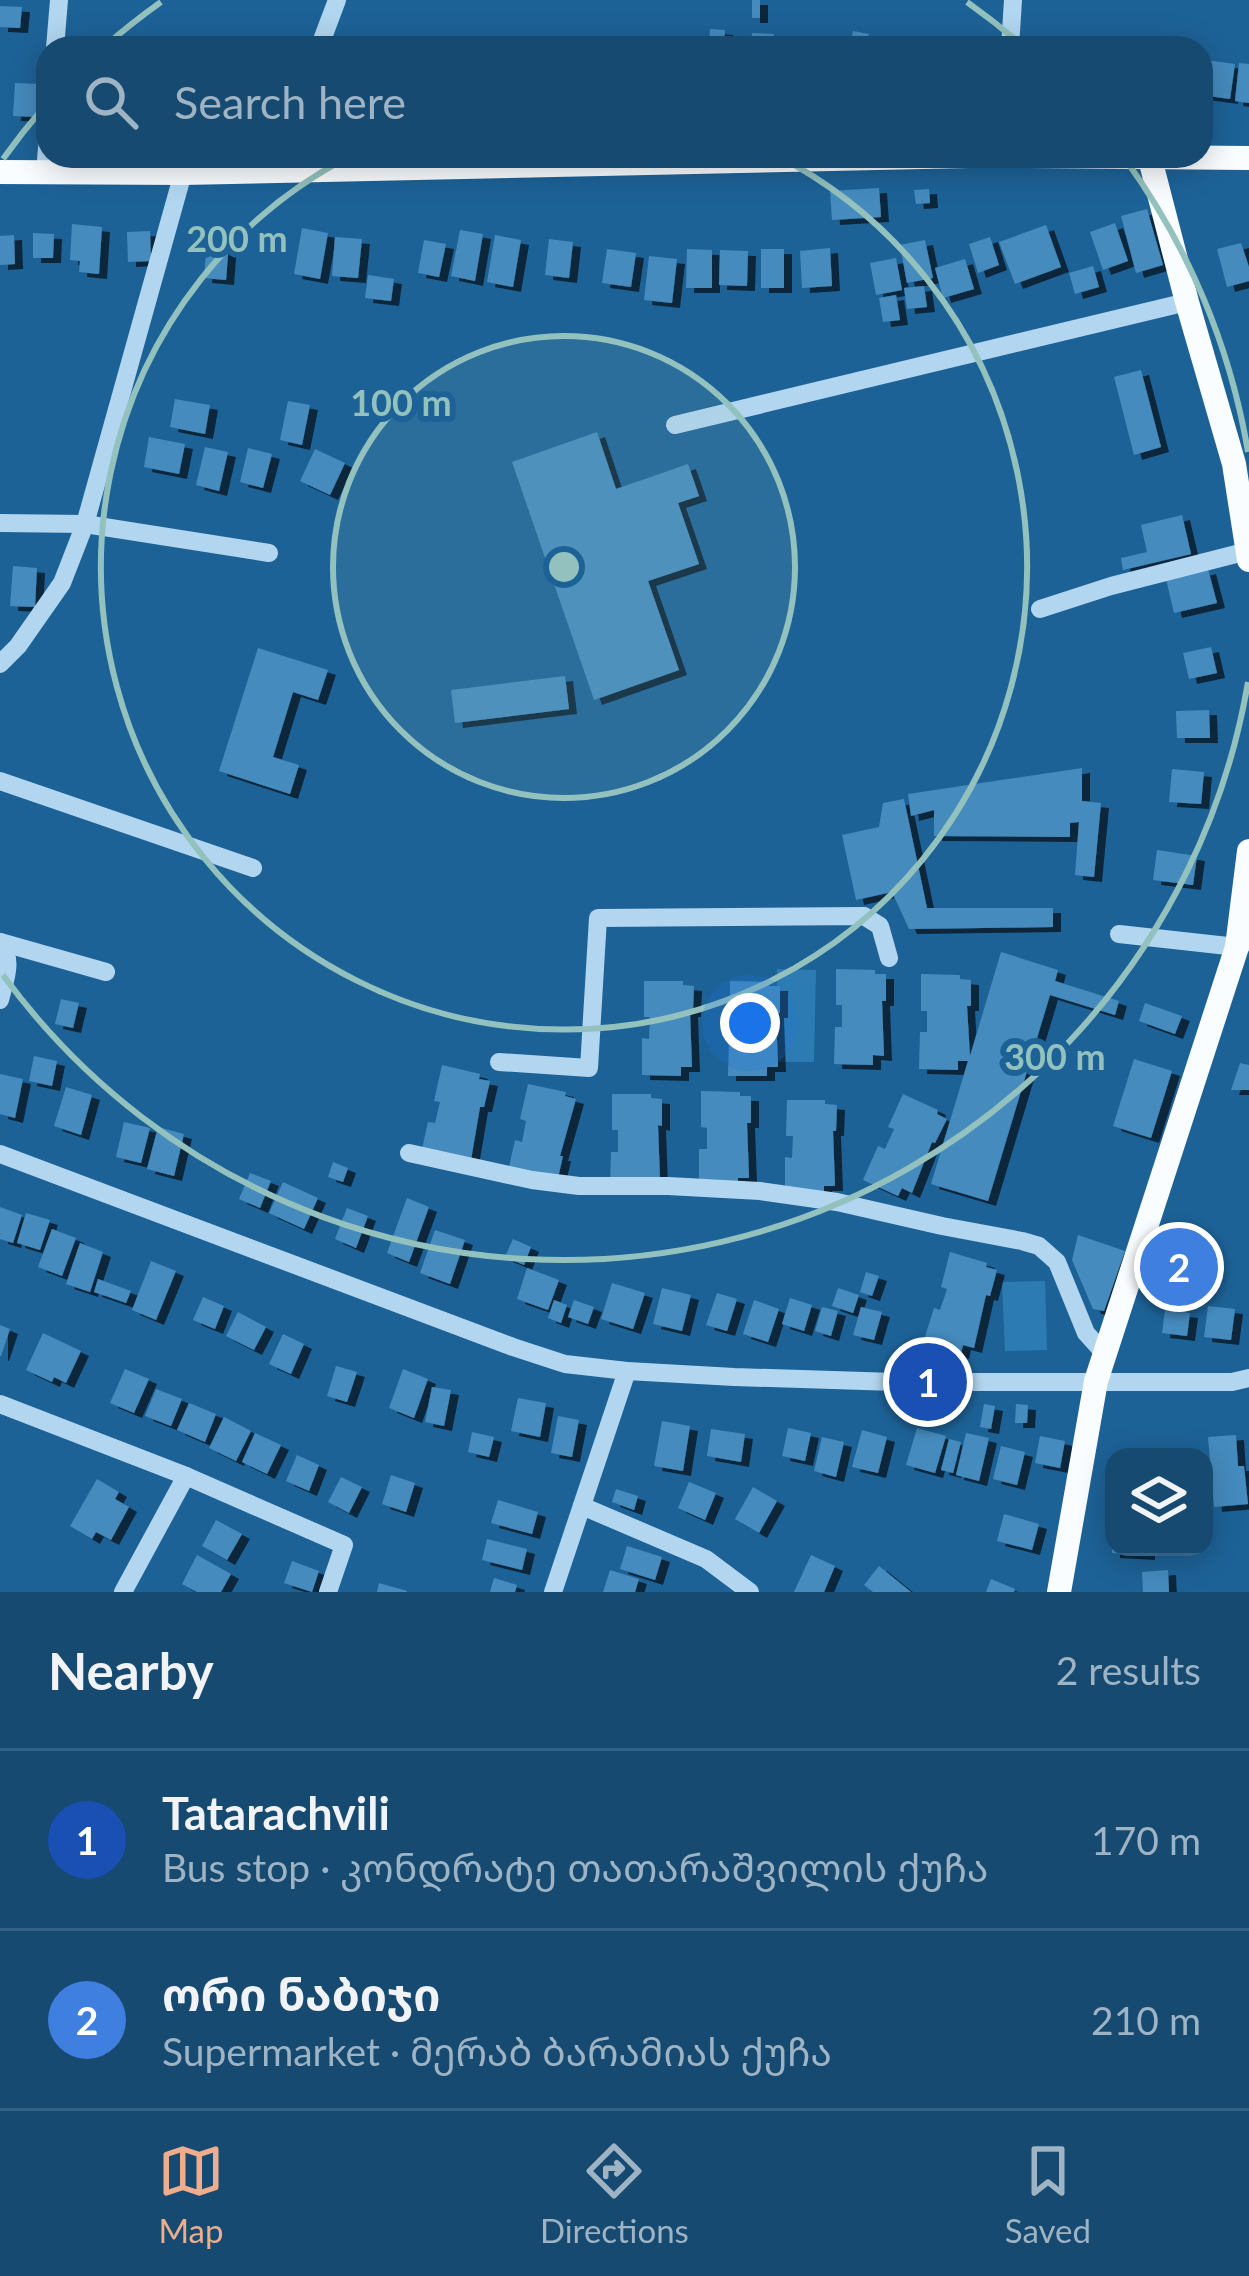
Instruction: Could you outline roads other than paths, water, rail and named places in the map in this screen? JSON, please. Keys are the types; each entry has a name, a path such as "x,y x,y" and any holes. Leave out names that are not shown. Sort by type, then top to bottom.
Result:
{"main road":[{"path":"1213,158 1249,158"},
{"path":"0,172 183,173 230,168"},
{"path":"1152,168 1234,464 1248,555"},
{"path":"1059,1592 1105,1354 1243,944 1249,851"}],"street":[{"path":"56,36 59,0"},
{"path":"324,36 337,0"},
{"path":"1011,36 1013,0"},
{"path":"45,168 45,172"},
{"path":"0,664 62,583 85,524 183,173"},
{"path":"675,425 1186,302"},
{"path":"0,524 85,524 269,554"},
{"path":"1040,609 1111,586 1248,555"},
{"path":"0,781 254,868"},
{"path":"499,1062 589,1067 598,919 864,916 880,926 889,958"},
{"path":"1119,934 1243,944"},
{"path":"0,942 106,972"},
{"path":"0,942 9,965 0,1000"},
{"path":"409,1153 579,1186 737,1190 837,1202 1022,1240 1040,1246 1057,1262 1086,1333 1105,1354"},
{"path":"0,1154 565,1364 627,1371 895,1382 1232,1382 1249,1378"},
{"path":"553,1592 627,1371"},
{"path":"0,1404 344,1545 328,1592"},
{"path":"123,1592 186,1477"},
{"path":"582,1506 706,1559 750,1592"}],"place":[{"name":"ორი ნაბიჯი","path":"1179,1267"},
{"name":"Tatarachvili","path":"928,1382"}]}
